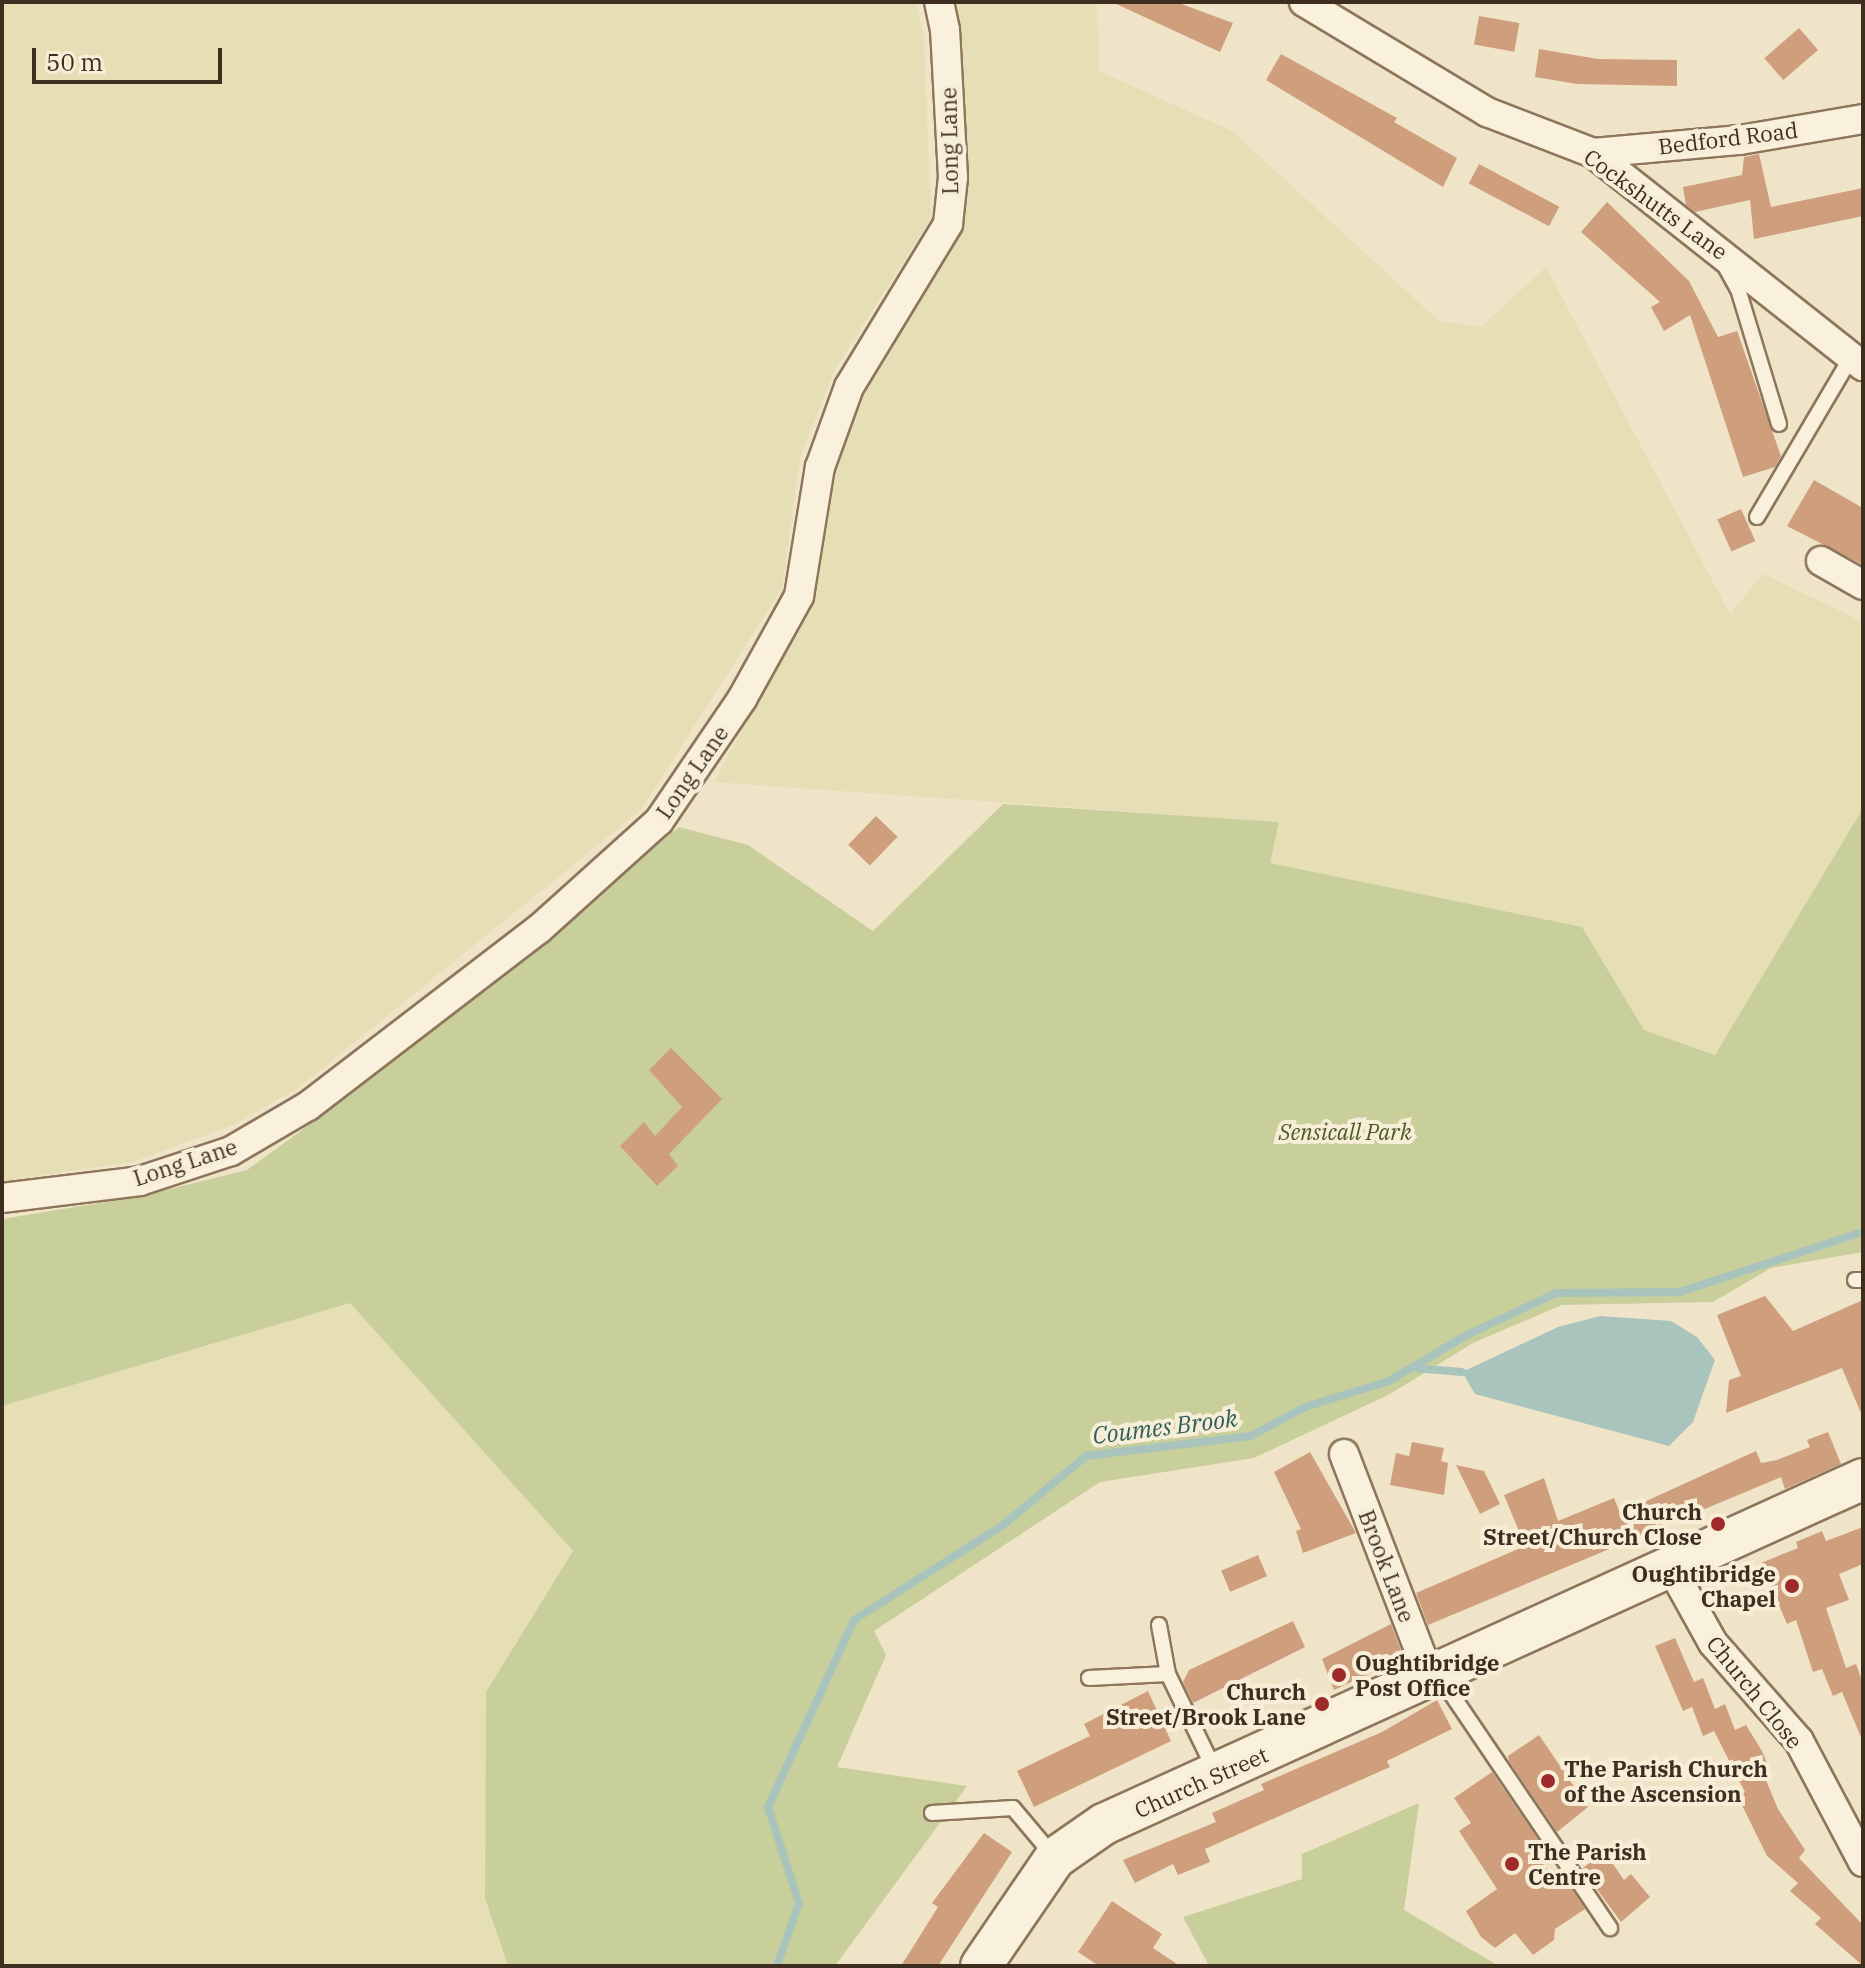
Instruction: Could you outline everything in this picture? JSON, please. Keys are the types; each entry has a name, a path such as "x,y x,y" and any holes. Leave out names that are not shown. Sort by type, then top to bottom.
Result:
{"street":[{"name":"Long Lane","path":"2,1198 140,1181 231,1151 308,1106 526,938 659,821 742,699 799,596 820,467 849,387 948,224 953,177 945,30 939,2"},
{"name":"Cockshutts Lane","path":"1304,2 1487,112 1593,153 1711,242 1858,361"},
{"name":"Bedford Road","path":"1593,153 1740,140 1863,119"},
{"path":"1821,561 1863,585"},
{"name":"Brook Lane","path":"1344,1454 1434,1676"},
{"name":"Church Street","path":"981,1966 1055,1858 1104,1824 1434,1676 1669,1564 1863,1479"},
{"name":"Church Close","path":"1669,1564 1713,1643 1799,1741 1861,1856"}],"lane":[{"path":"1711,242 1738,289 1779,424"},
{"path":"1757,517 1858,361"},
{"path":"1159,1625 1168,1674 1216,1775"},
{"path":"1089,1678 1168,1674"},
{"path":"1434,1676 1610,1928"},
{"path":"932,1813 1013,1808 1055,1858"}],"shaded area":[{"path":"2,2 916,2 924,38 931,218 835,369 800,458 782,588 641,810 298,1088 233,1125 133,1162 2,1181"},
{"path":"953,2 1097,2 1099,71 1232,131 1439,321 1481,327 1546,267 1730,614 1763,574 1863,622 1863,808 1716,1055 1644,1030 1582,927 1269,863 1279,822 714,782 816,593 835,467 863,397 962,232 959,23"},
{"path":"350,1303 573,1551 486,1692 485,1898 508,1966 2,1966 2,1406"}],"green space":[{"name":"Sensicall Park","path":"1003,804 1279,822 1270,863 1582,927 1644,1030 1715,1055 1863,808 1863,1252 1771,1268 1713,1302 1562,1305 1473,1343 1390,1394 1254,1458 1100,1482 874,1631 886,1655 837,1767 967,1786 835,1966 508,1966 485,1898 486,1692 573,1551 350,1303 2,1406 2,1219 142,1196 247,1170 328,1111 679,827 748,845 873,931"},
{"path":"1419,1803 1404,1910 1499,1966 1209,1966 1183,1917 1302,1879 1302,1854"}],"water":[{"path":"1600,1316 1671,1321 1697,1337 1715,1360 1693,1422 1669,1446 1475,1394 1462,1372 1558,1327"}],"building":[{"path":"1112,2 1176,2 1233,23 1220,52"},
{"path":"1479,16 1519,23 1514,52 1474,45"},
{"path":"1799,28 1818,50 1783,80 1764,58"},
{"path":"1539,49 1598,59 1677,60 1677,86 1577,84 1535,77"},
{"path":"1281,54 1397,118 1394,122 1457,158 1443,187 1266,80"},
{"path":"1759,154 1771,207 1863,188 1863,216 1754,239 1750,200 1695,212 1686,205 1683,187 1742,175 1744,157"},
{"path":"1479,164 1559,207 1549,226 1469,183"},
{"path":"1607,202 1689,281 1718,337 1737,331 1781,456 1775,467 1743,477 1690,315 1664,331 1651,307 1660,302 1581,232"},
{"path":"1814,480 1863,508 1863,565 1787,526"},
{"path":"1741,509 1755,541 1731,552 1717,520"},
{"path":"876,816 898,837 870,866 848,845"},
{"path":"671,1048 722,1099 669,1154 678,1166 657,1186 620,1146 644,1122 655,1136 682,1107 649,1070"},
{"path":"1765,1296 1793,1331 1863,1300 1863,1418 1842,1368 1726,1413 1729,1380 1741,1376 1717,1315"},
{"path":"1828,1432 1841,1464 1785,1489 1781,1477 1428,1625 1416,1593 1525,1546 1504,1495 1544,1478 1558,1521 1614,1498 1620,1513 1756,1451 1761,1463 1777,1460 1810,1447 1807,1440"},
{"path":"1412,1442 1444,1448 1441,1461 1448,1463 1444,1495 1390,1485 1396,1453 1409,1456"},
{"path":"1310,1452 1356,1533 1303,1553 1296,1531 1301,1529 1274,1472"},
{"path":"1456,1465 1484,1471 1500,1504 1480,1514"},
{"path":"1863,1527 1863,1564 1839,1574 1849,1600 1826,1608 1846,1668 1856,1664 1863,1683 1863,1742 1842,1692 1833,1696 1822,1669 1813,1672 1796,1620 1787,1624 1761,1563 1798,1548 1796,1542 1822,1531 1826,1541"},
{"path":"1258,1555 1267,1576 1230,1592 1221,1571"},
{"path":"1293,1621 1305,1647 1193,1703 1183,1682 1189,1670"},
{"path":"1391,1624 1404,1658 1334,1690 1322,1659"},
{"path":"1675,1638 1694,1682 1703,1678 1715,1709 1725,1704 1735,1730 1746,1725 1762,1751 1770,1770 1763,1773 1778,1809 1805,1850 1799,1858 1863,1925 1863,1966 1815,1924 1821,1918 1790,1891 1798,1883 1767,1856 1737,1795 1745,1792 1714,1731 1703,1736 1692,1707 1683,1711 1655,1646"},
{"path":"1148,1691 1171,1741 1034,1807 1017,1771 1090,1736 1084,1724"},
{"path":"1437,1700 1452,1729 1387,1761 1390,1767 1205,1849 1210,1862 1178,1875 1173,1864 1135,1883 1123,1860 1216,1822 1212,1813 1264,1790 1261,1784 1382,1732"},
{"name":"The Parish Church of the Ascension","path":"1539,1735 1588,1807 1557,1832 1508,1756"},
{"name":"The Parish Centre","path":"1492,1772 1542,1845 1534,1851 1560,1887 1567,1882 1585,1909 1555,1929 1554,1940 1533,1955 1515,1933 1495,1948 1481,1937 1466,1911 1497,1889 1459,1831 1471,1823 1454,1798"},
{"path":"984,1833 1012,1852 938,1966 901,1966 938,1907 932,1903"},
{"path":"1604,1851 1624,1880 1631,1874 1650,1897 1621,1922 1582,1869"},
{"path":"1112,1901 1162,1934 1153,1948 1180,1966 1099,1966 1078,1952"}],"waterway":[{"name":"Coumes Brook","path":"777,1966 799,1903 768,1807 854,1620 1003,1525 1086,1456 1251,1436 1305,1407 1389,1381 1465,1336 1556,1293 1680,1292 1863,1232"},
{"path":"1414,1368 1462,1372"}],"place":[{"name":"Church Street/Church Close","path":"1718,1524"},
{"name":"Oughtibridge Chapel","path":"1792,1586"},
{"name":"Oughtibridge Post Office","path":"1339,1675"},
{"name":"Church Street/Brook Lane","path":"1322,1704"},
{"name":"The Parish Church of the Ascension","path":"1548,1781"},
{"name":"The Parish Centre","path":"1512,1864"}]}
